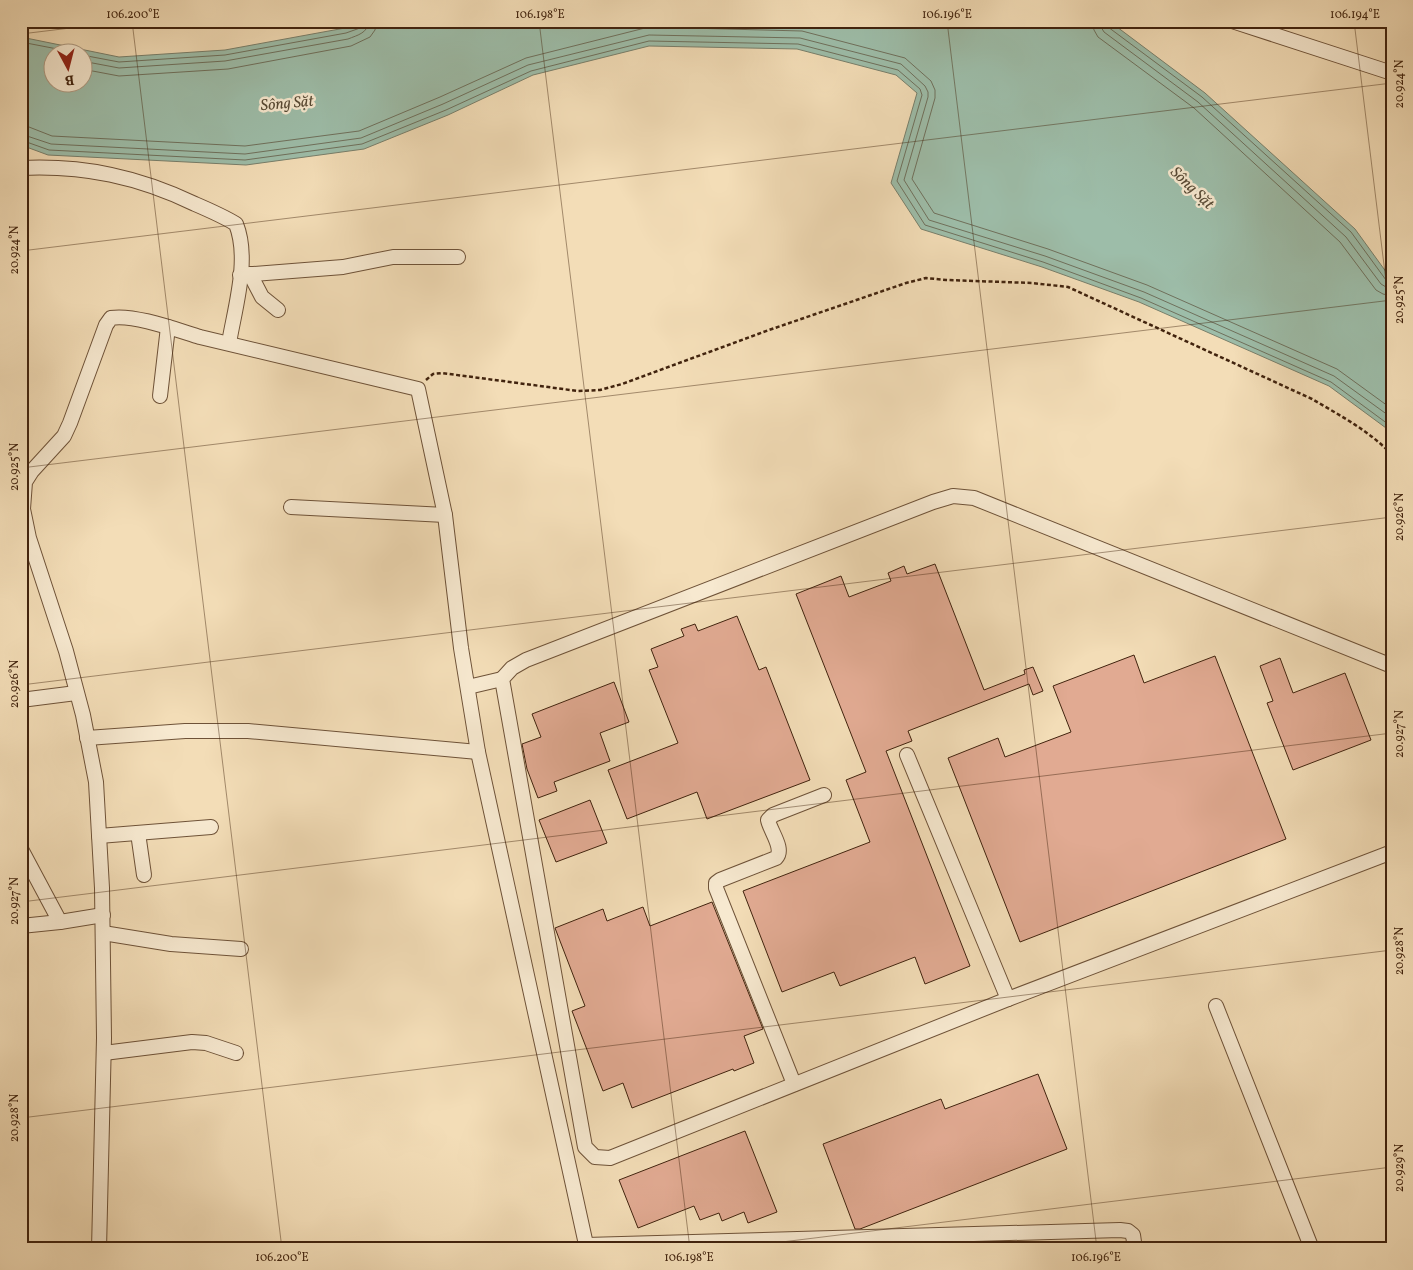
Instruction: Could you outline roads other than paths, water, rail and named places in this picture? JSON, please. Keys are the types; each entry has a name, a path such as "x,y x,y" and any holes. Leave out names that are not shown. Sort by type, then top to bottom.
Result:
{"street":[{"path":"1232,21 1392,72"},
{"path":"21,168 65,168 125,177 152,185 226,218 236,224 239,231 241,261 245,275 262,297 278,310"},
{"path":"245,275 343,267 392,257 458,257"},
{"path":"229,343 245,275"},
{"path":"99,1249 104,1053 103,915 96,782 62,636 29,538 23,509 25,482 32,471 64,436 106,325 111,318 120,316 418,389 445,515 461,648 478,752 587,1247 732,1245 1120,1230 1128,1231 1133,1235 1135,1249"},
{"path":"160,396 168,327"},
{"path":"468,687 502,679 512,668 526,660 923,505 953,496 974,498 1392,666"},
{"path":"291,507 445,515"},
{"path":"502,679 585,1147 595,1158 610,1158 1008,999 1392,852"},
{"path":"21,700 76,693"},
{"path":"87,738 185,731 248,731 478,752"},
{"path":"907,754 1008,999"},
{"path":"794,1084 716,884 720,880 780,855 780,850 768,820 773,815 824,795"},
{"path":"99,836 211,827"},
{"path":"138,833 144,875"},
{"path":"21,849 60,922"},
{"path":"21,926 103,915"},
{"path":"103,933 171,944 241,949"},
{"path":"1216,1006 1312,1249"},
{"path":"104,1053 192,1042 236,1053"}],"water":[{"name":"Sông Sặt","path":"363,21 1109,21 1205,93 1355,229 1392,280 1392,435 1386,428 1329,386 1139,302 1042,267 921,229 891,183 917,93 896,75 797,49 649,46 533,75 448,115 364,149 246,165 48,155 21,145 21,37 46,42 42,42 42,92 92,92 92,51 119,57 225,50 345,28"}]}
